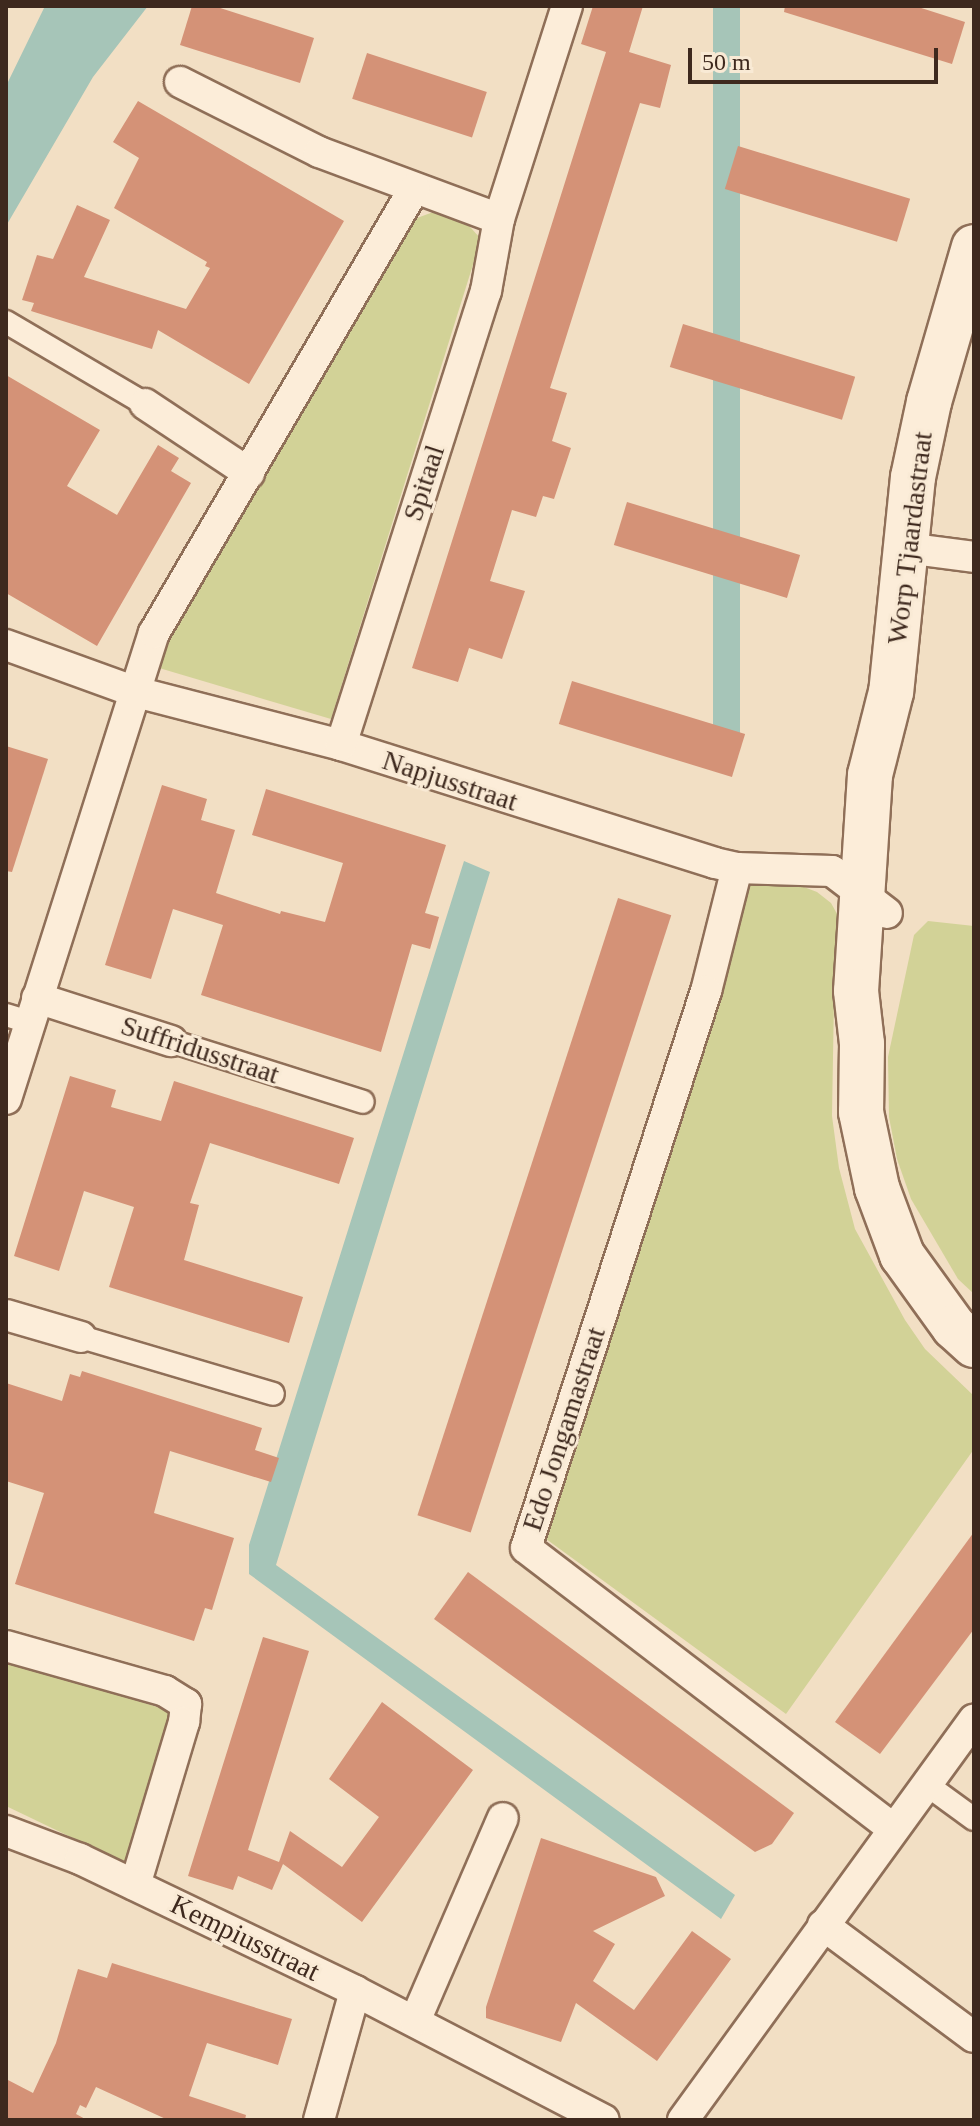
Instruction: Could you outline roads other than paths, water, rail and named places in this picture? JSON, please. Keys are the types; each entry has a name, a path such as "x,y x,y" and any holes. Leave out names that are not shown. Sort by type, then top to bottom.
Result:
{"main road":[{"name":"Worp Tjaardastraat","path":"974,247 929,402 913,477 891,692 898,765 873,904 877,1015 862,1044 861,1112 877,1188 902,1255 954,1327 974,1345"}],"street":[{"name":"Spitaal","path":"341,745 486,291 499,219 567,6"},
{"path":"180,82 319,152 499,219"},
{"path":"6,1099 24,1011 154,633 414,189"},
{"path":"6,322 145,404 249,473"},
{"path":"906,548 974,557"},
{"name":"Napjusstraat","path":"6,645 136,692 341,745 578,822 737,868 832,871 873,904"},
{"name":"Edo Jongamastraat","path":"737,868 706,991 526,1548 893,1829"},
{"name":"Suffridusstraat","path":"24,1011 171,1041 363,1102"},
{"path":"6,1315 273,1394"},
{"name":"Kempiusstraat","path":"6,1646 165,1691 186,1704 184,1722 135,1885"},
{"path":"683,2120 974,1719"},
{"path":"926,1784 974,1819"},
{"path":"415,2021 503,1818"},
{"name":"Kempiusstraat","path":"6,1831 135,1885 355,1991 604,2120"},
{"path":"823,1925 974,2037"},
{"name":"Kempiusstraat","path":"319,2120 355,1991"}]}
